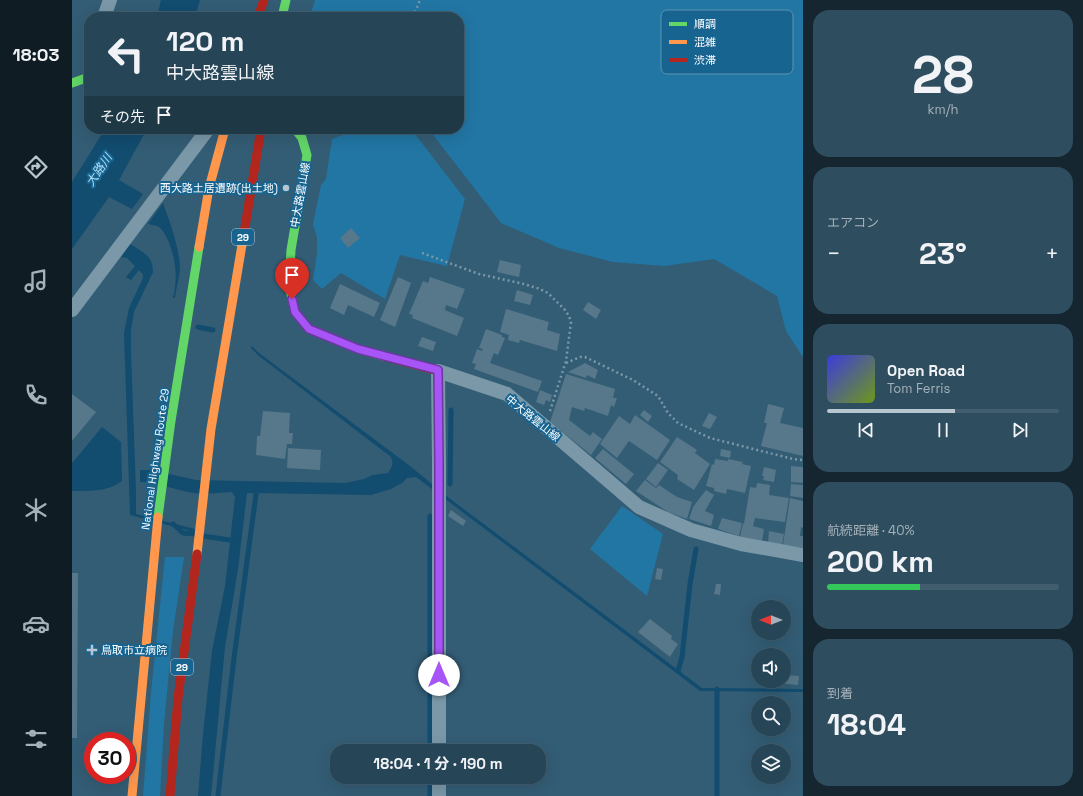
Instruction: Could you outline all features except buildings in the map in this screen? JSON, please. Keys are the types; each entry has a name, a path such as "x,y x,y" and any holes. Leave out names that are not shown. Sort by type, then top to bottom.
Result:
{"main road":[{"path":"260,12 264,0"},
{"path":"283,12 286,0"},
{"path":"72,83 84,78"},
{"name":"National Highway Route 29","path":"132,796 156,535 171,421 209,188 224,134"},
{"name":"29","path":"170,796 178,698 199,538 211,429 261,134"},
{"name":"中大路雲山線","path":"299,134 302,138 307,155 291,250 289,286 295,312 309,329 358,349 438,370"}],"street":[{"path":"106,12 110,0"},
{"path":"72,310 204,134"},
{"path":"438,370 439,744"},
{"name":"中大路雲山線","path":"438,370 506,394 639,507 691,530 741,544 803,555"},
{"path":"439,784 439,796"}],"path":[{"path":"416,12 420,0"},
{"path":"422,253 479,274 540,289 548,293 565,310 571,322 565,363 554,401 544,426"},
{"path":"565,363 580,357 585,357 633,380 658,396 668,413 678,423 710,438 793,459 803,460"}],"shaded area":[{"path":"315,0 803,0 803,357 786,331 777,296 714,259 664,266 613,262 559,248 501,223 432,134 464,134 464,12 311,12"},
{"path":"346,134 415,134 465,199 447,266 400,255 385,299 341,273 322,289 313,280 317,254 317,237 313,224 321,185 326,179 332,139"},
{"path":"622,506 663,534 647,596 590,549"},
{"path":"165,557 184,557 173,631 164,724 160,796 143,796 151,693"}],"water":[{"path":"161,0 200,0 196,12 158,12"},
{"name":"大路川","path":"102,134 144,134 119,180 143,194 132,209 109,197 72,249 72,182"},
{"path":"163,203 178,251 180,271 175,298 173,298 176,275 170,245 163,231 159,227 148,224"},
{"path":"130,244 143,252 149,258 153,266 153,272 134,312 131,329 136,514 195,529 194,532 130,515 124,333 129,308 143,275 139,270 131,280 126,277 135,266 127,258 121,257"},
{"path":"252,346 259,353 410,466 449,498 702,688 803,689 803,692 700,691 416,477 407,478 402,483 391,489 371,495 247,493 238,569 225,647 211,796 198,796 212,651 225,586 235,497 232,492 210,494 193,493 158,484 140,482 140,470 151,470 196,480 345,483 364,479 373,475 388,473 392,464 391,457 259,356 251,348"},
{"path":"102,427 121,442 122,481 117,485 105,489 92,491 72,491 72,462"}],"waterway":[{"path":"198,327 213,330"},
{"path":"450,484 451,410"},
{"path":"218,796 234,658 257,487"},
{"path":"430,516 430,744"},
{"path":"173,524 183,533 194,534"},
{"path":"203,536 236,541"},
{"path":"678,671 682,657 690,584 696,549"},
{"path":"717,689 717,796"},
{"path":"430,784 430,796"}],"traffic: fast":[{"path":"283,12 286,0"},
{"path":"72,83 84,79"},
{"path":"299,134 302,138 307,155 291,250 289,286 295,312 309,329 358,349 383,356"},
{"path":"158,517 171,421 199,247"}],"traffic: slow":[{"path":"199,247 209,188 224,134"},
{"path":"197,554 211,429 244,233"},
{"path":"132,796 158,517"}],"traffic: jam":[{"path":"260,12 264,0"},
{"path":"244,233 260,134"},
{"path":"383,356 438,371"},
{"path":"170,796 178,698 197,554"}],"place":[{"name":"西大路土居遺跡(出土地)","path":"286,188"},
{"name":"鳥取市立病院","path":"92,650"}],"route":[{"path":"292,299 295,312 309,329 358,349 438,370 439,675"}]}
